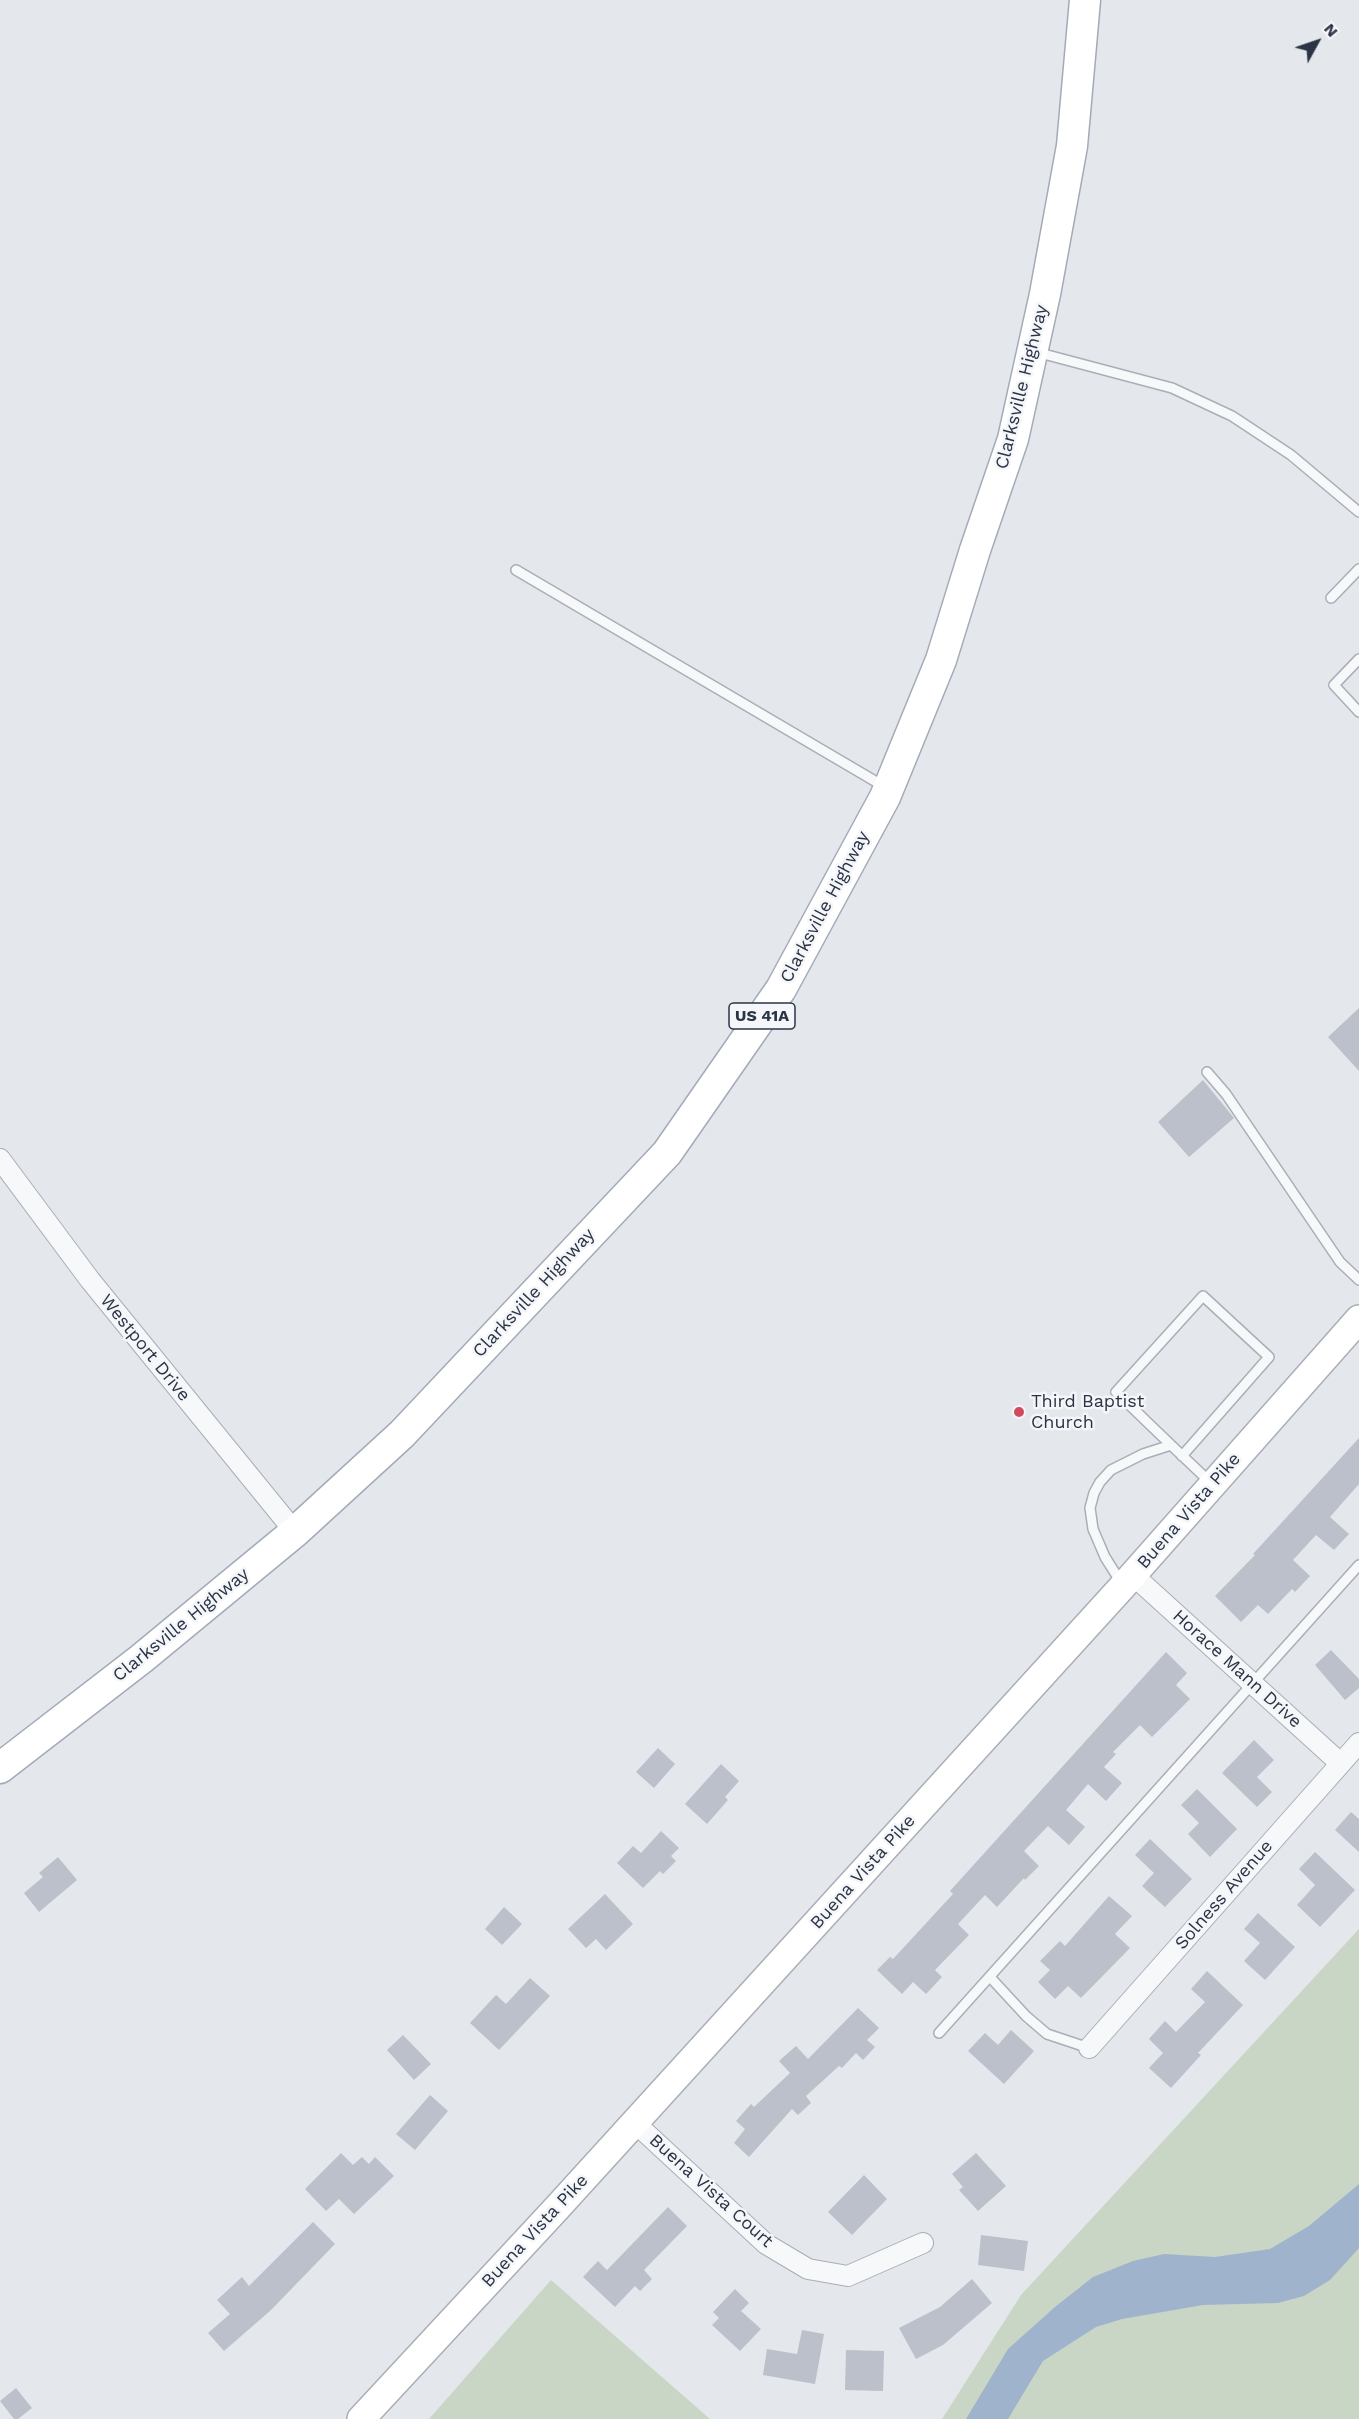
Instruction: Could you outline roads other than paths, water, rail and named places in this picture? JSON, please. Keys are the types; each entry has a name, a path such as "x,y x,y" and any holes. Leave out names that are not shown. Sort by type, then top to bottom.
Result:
{"main road":[{"name":"Clarksville Highway","path":"0,1768 141,1659 295,1532 402,1434 667,1154 781,989 888,789 941,660 975,550 1013,440 1072,146 1085,0"},
{"name":"Buena Vista Pike","path":"361,2419 1128,1581 1359,1319"}],"street":[{"name":"Westport Drive","path":"0,1159 90,1280 295,1532"},
{"name":"Horace Mann Drive","path":"1128,1581 1253,1684 1340,1763"},
{"name":"Solness Avenue","path":"1089,2048 1359,1743"},
{"name":"Buena Vista Court","path":"634,2122 766,2244 808,2269 848,2276 923,2243"}],"lane":[{"path":"1032,351 1172,388 1222,412 1291,455 1359,512"},
{"path":"1331,598 1359,569"},
{"path":"516,570 888,789"},
{"path":"1359,659 1334,685 1359,712"},
{"path":"1207,1072 1226,1094 1340,1262 1359,1280"},
{"path":"1182,1456 1269,1357 1203,1296 1116,1392 1182,1456 1213,1485"},
{"path":"1128,1581 1105,1557 1094,1529 1090,1508 1094,1493 1111,1470 1143,1454 1171,1445"},
{"path":"939,2033 1359,1565"},
{"path":"990,1977 1026,2016 1047,2034 1089,2048"}],"water":[{"path":"1359,2184 1359,2248 1330,2280 1304,2296 1278,2303 1203,2305 1122,2319 1096,2327 1043,2361 1008,2419 966,2419 1008,2349 1093,2277 1133,2261 1164,2254 1215,2257 1270,2249 1309,2226"}],"place":[{"name":"Third Baptist Church","path":"1019,1412"}]}
